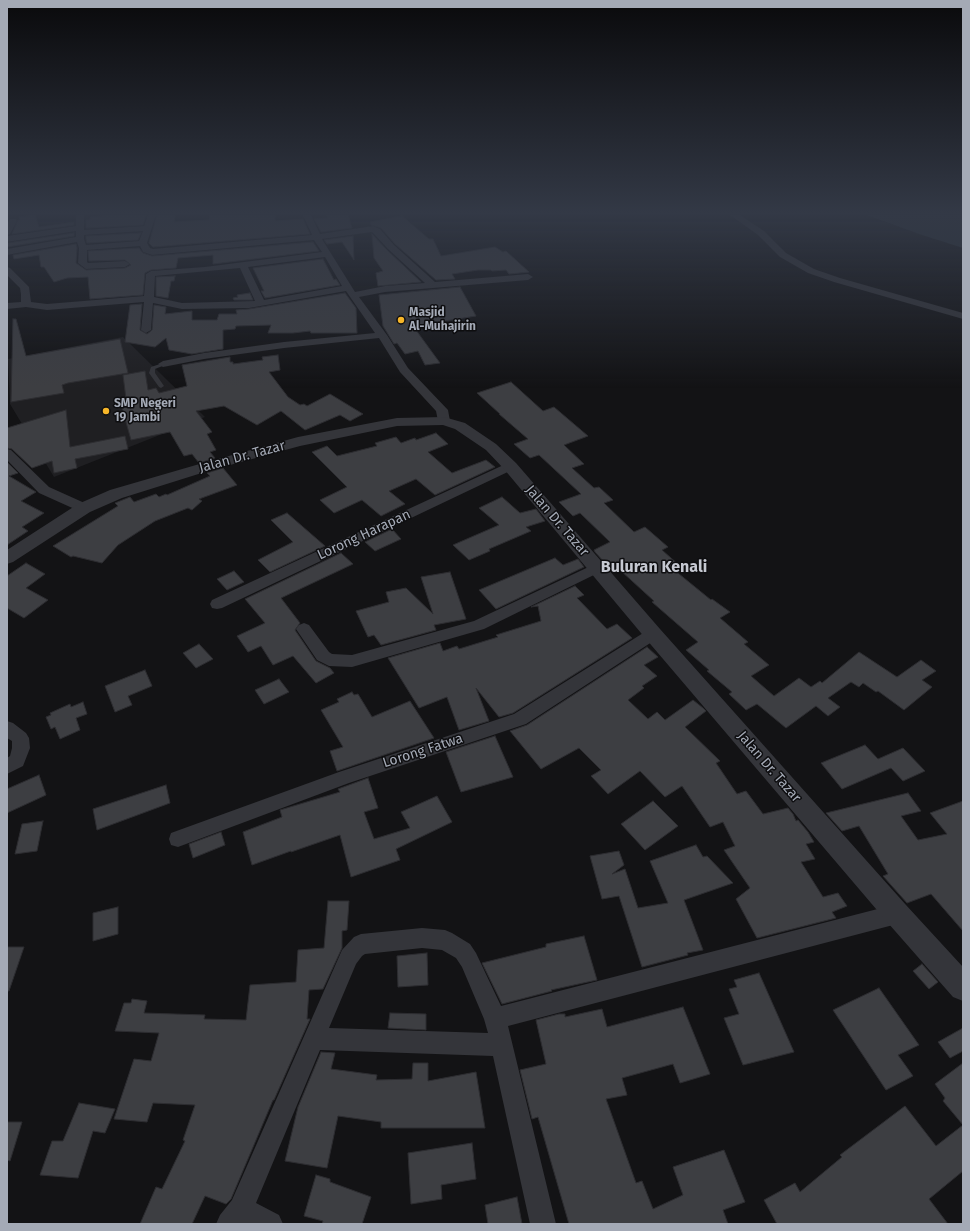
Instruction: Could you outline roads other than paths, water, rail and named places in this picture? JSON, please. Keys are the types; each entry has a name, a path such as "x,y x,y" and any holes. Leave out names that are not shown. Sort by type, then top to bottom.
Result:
{"street":[{"path":"9,272 24,287 26,304"},
{"path":"146,330 151,274 172,272"},
{"path":"246,272 261,304"},
{"path":"339,272 404,370 442,410 444,421"},
{"path":"419,272 433,285"},
{"path":"817,272 837,280 963,316"},
{"path":"7,306 26,304 47,307 148,299 182,306 261,304 351,292 528,276"},
{"path":"163,364 204,356 284,345 382,335"},
{"name":"Jalan Dr. Tazar","path":"7,558 84,508 123,492 202,468 298,442 397,422 444,421 460,426 491,447 510,466 653,634 897,914 963,987"},
{"path":"7,453 44,490 84,508"},
{"name":"Lorong Harapan","path":"217,604 510,466"},
{"path":"304,629 323,656 334,661 352,661 479,625 597,568"},
{"name":"Lorong Fatwa","path":"178,840 345,777 520,719 653,634"},
{"path":"7,728 20,738 21,748 17,761 7,767"},
{"path":"495,1018 897,914"},
{"path":"270,1224 235,1217 349,956 361,944 422,938 445,940 463,951 469,960 495,1018 543,1224"},
{"path":"313,1039 502,1045"}],"lane":[{"path":"161,386 152,373 153,368 163,364"}],"place":[{"name":"Masjid Al-Muhajirin","path":"401,320"},
{"name":"SMP Negeri 19 Jambi","path":"106,411"}],"district":[{"name":"Buluran Kenali","path":"654,568"}]}
